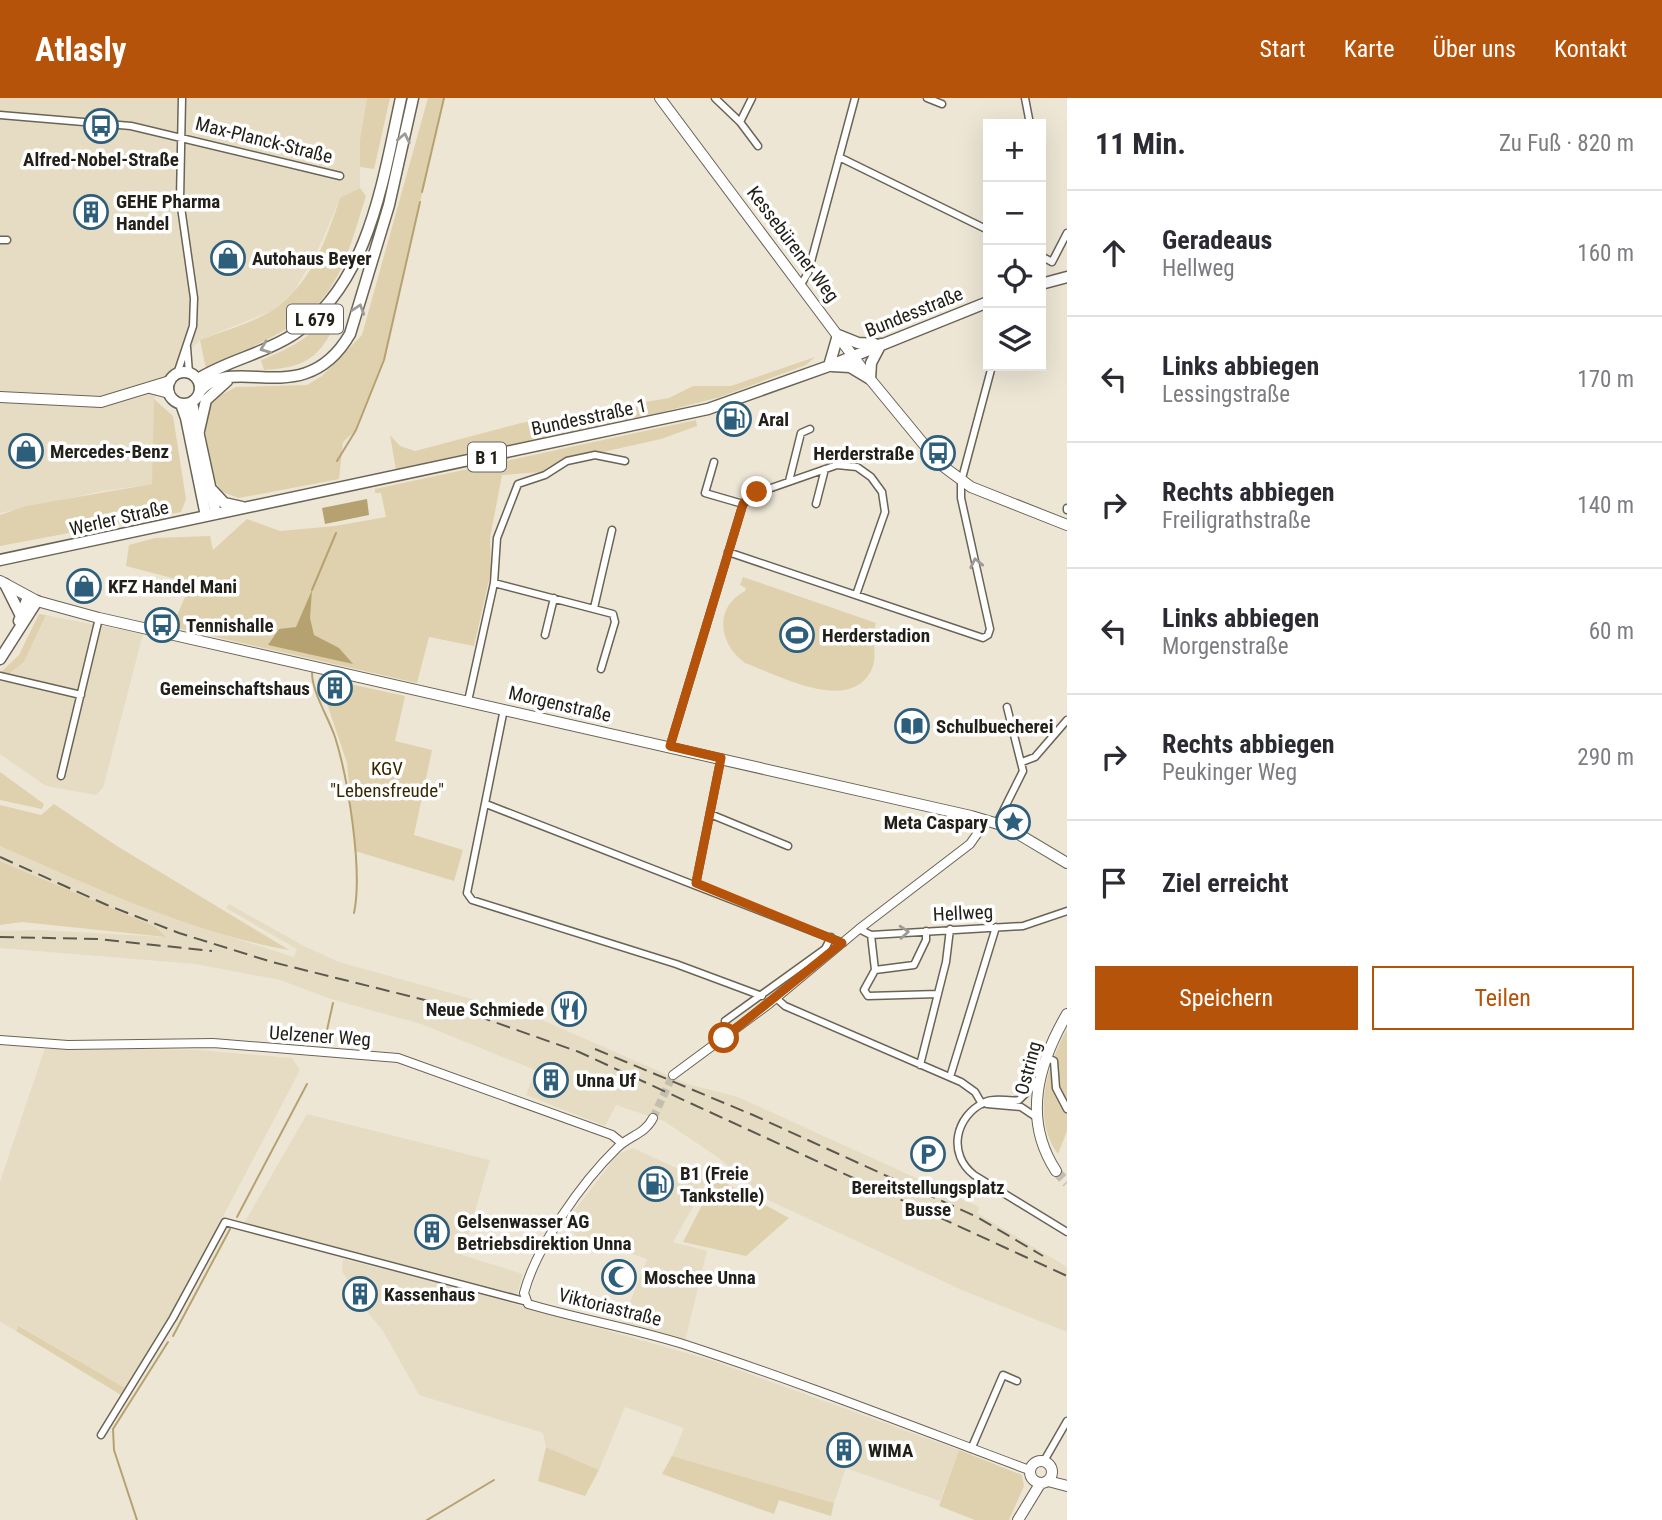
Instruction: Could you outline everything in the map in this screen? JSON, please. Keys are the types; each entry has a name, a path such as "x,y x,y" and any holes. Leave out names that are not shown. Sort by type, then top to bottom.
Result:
{"main road":[{"name":"L 679","path":"183,377 284,340 318,316 347,276 376,203 401,98"},
{"name":"L 679","path":"200,391 216,380 302,376 320,369 334,357 351,334 395,179 413,98"},
{"name":"Kessebürener Weg","path":"660,98 870,379 934,457 961,482 1067,525"},
{"path":"1046,283 1067,277"},
{"name":"Bundesstraße","path":"853,355 983,304"},
{"path":"838,335 858,343 881,344 871,363 870,379 850,367 829,366 838,335"},
{"name":"Bundesstraße 1","path":"245,508 708,409 853,355"},
{"path":"146,389 158,382 183,377"},
{"path":"183,377 200,391 186,404 186,418 211,515"},
{"path":"169,393 183,377"},
{"path":"198,435 198,422 205,400 220,385 233,379"},
{"path":"0,397 101,402 156,387 169,393 186,404 198,435 209,484 211,515"},
{"path":"209,484 219,500 245,508"},
{"name":"Werler Straße","path":"2,559 245,508"},
{"path":"3,582 33,599"},
{"path":"3,582 21,617"},
{"path":"11,642 21,617 33,599"},
{"path":"0,659 33,599"},
{"name":"Morgenstraße","path":"33,599 99,618 670,746 992,822 1067,863"},
{"name":"Ostring","path":"1056,1171 1044,1150 1036,1116 1039,1079 1046,1057 1067,1014"},
{"path":"1020,1516 1044,1461"},
{"name":"Viktoriastraße","path":"1039,1475 1067,1485"}],"street":[{"name":"Max-Planck-Straße","path":"182,98 180,200 194,298 183,377"},
{"path":"715,98 740,122 758,146"},
{"path":"740,122 752,98"},
{"path":"800,286 808,273 855,98"},
{"path":"927,98 942,104"},
{"path":"1025,98 1029,119"},
{"path":"0,115 93,121 180,137"},
{"name":"Max-Planck-Straße","path":"180,137 340,176"},
{"path":"839,157 983,228"},
{"path":"1046,259 1052,262 1067,233"},
{"name":"Max-Planck-Straße","path":"183,377 187,343"},
{"path":"728,551 983,638 990,629 961,498 961,482 991,371"},
{"path":"789,481 801,433 810,429"},
{"path":"468,701 494,583 497,538 522,481 545,475 567,461 595,455 625,461"},
{"path":"714,462 705,493 743,504"},
{"path":"670,746 743,504 757,492 841,465 862,470 878,484 883,497 884,518 856,595"},
{"path":"816,504 825,469"},
{"path":"594,608 612,530"},
{"path":"494,583 610,612 615,617 601,669"},
{"path":"545,635 554,598"},
{"path":"61,776 99,618"},
{"path":"0,676 81,695"},
{"path":"673,1075 776,998 859,929 970,844 992,822 1021,776 1022,762 1007,708"},
{"path":"504,709 467,893 472,900 676,964 762,996"},
{"path":"1022,762 1035,757 1067,720"},
{"path":"696,883 721,758"},
{"path":"485,804 696,883 842,943"},
{"path":"710,814 788,846"},
{"name":"Hellweg","path":"859,929 871,934 996,927 1040,923 1067,911"},
{"path":"950,1077 996,927"},
{"path":"920,1065 950,929"},
{"path":"875,970 914,965 926,940 926,931"},
{"path":"871,934 875,970 864,990 867,996 937,994"},
{"path":"725,1021 825,949 831,937"},
{"path":"776,998 785,1006 969,1086 982,1104 1021,1107 1036,1116"},
{"name":"Uelzener Weg","path":"0,1040 68,1045 214,1043 398,1058 612,1135 622,1143"},
{"path":"1046,1057 1054,1061 1056,1088 1067,1109"},
{"path":"1039,1079 1019,1100 996,1099 982,1104 965,1119 957,1138 957,1154 965,1168 1067,1232"},
{"path":"524,1301 528,1279 538,1253 600,1167 622,1143 642,1132 653,1118"},
{"name":"Viktoriastraße","path":"101,1435 173,1318 225,1222 524,1301 583,1321 625,1327 700,1350 981,1450 1039,1475"},
{"path":"972,1447 1003,1375 1017,1381"},
{"path":"1044,1461 1067,1422"}],"shaded area":[{"path":"0,98 367,98 360,139 360,188 340,198 322,241 292,296 269,312 200,340 172,369 154,399 153,484 103,491 0,513"},
{"path":"367,499 369,515 325,524 322,508"},
{"path":"312,590 310,618 314,635 339,648 353,664 268,645 279,629 296,627"},
{"path":"46,615 143,634 103,788 96,795 46,786 0,754 0,681 24,662"},
{"path":"0,846 171,918 294,957 297,949 226,908 229,904 302,945 339,962 533,1016 688,1084 738,1097 980,1207 977,1213 1067,1267 1067,1332 964,1291 768,1200 719,1158 664,1121 616,1105 605,1126 526,1095 535,1070 421,1024 331,999 280,980 195,964 0,948 0,931 39,930 165,937 154,926 0,861"},
{"path":"45,1048 199,1050 292,1058 300,1070 163,1331 125,1388 20,1326 16,1331 0,1322 0,1182"},
{"path":"307,1114 490,1160 462,1255 523,1274 517,1294 244,1223"},
{"path":"633,1148 707,1182 673,1242 707,1251 685,1341 622,1323 647,1259 577,1236 563,1225 618,1154"},
{"path":"343,1259 451,1286 711,1360 959,1450 940,1501 846,1468 834,1503 672,1456 684,1428 625,1407 599,1470 546,1447 543,1433 419,1395 383,1331 364,1308 342,1271"}],"green space":[{"path":"367,98 390,98 374,169 360,167 360,139"},
{"path":"428,98 444,98 384,360 356,430 343,442 339,479 239,498 222,492 215,481 206,436 204,418 210,401 236,387 307,385 322,376 362,335"},
{"path":"360,188 366,196 348,253 335,280 318,304 280,333 206,369 200,340 254,320 285,301 315,261 340,198"},
{"path":"336,306 341,309 335,324 322,347 314,355 294,366 264,370 261,360 303,339 320,325"},
{"path":"815,357 806,365 720,397 396,470 390,435 400,446 415,451 521,423 669,398 693,386 731,386"},
{"path":"154,399 173,416 186,499 181,512 0,546 0,515 26,506 152,484"},
{"path":"696,420 697,426 661,439 558,462 542,472 502,475 490,538 491,571 474,646 429,637 417,683 172,627 191,583 126,566 129,545 155,538 210,536 213,550 247,519 280,531 335,526 386,517 381,493 375,493 375,489"},
{"name":"Herderstadion","path":"743,577 876,623 871,671 860,683 846,690 830,691 793,682 745,663 730,646 723,626 728,607 745,591 746,588 740,585"},
{"path":"39,614 46,615 24,662 0,681 0,673 19,655"},
{"name":"KGV \"Lebensfreude\"","path":"318,677 405,696 395,741 432,750 414,835 463,850 454,881 355,851 347,763"},
{"path":"0,772 44,804 42,809 0,800"},
{"path":"54,804 117,846 289,950 214,932 178,920 0,846 0,805 41,815"},
{"path":"0,861 154,926 166,937 22,922 0,925"},
{"path":"1067,1029 1067,1131 1058,1154 1045,1124 1045,1092 1053,1059"},
{"path":"716,1178 789,1218 746,1256 683,1242"},
{"path":"19,1326 125,1388 121,1395 16,1331"},
{"path":"546,1447 599,1470 585,1496 538,1481"},
{"path":"959,1450 1022,1475 1024,1486 1009,1520 975,1520 939,1506"},
{"path":"672,1456 834,1503 831,1516 779,1500 774,1514 662,1474"}],"waterway":[{"path":"422,192 444,98"},
{"path":"337,461 356,430 384,360 420,202"},
{"path":"312,590 336,533"},
{"path":"312,672 317,696 335,737 345,776 357,874 354,913"},
{"path":"323,1048 333,1003"},
{"path":"237,1217 307,1084"},
{"path":"173,1336 230,1229"},
{"path":"137,1520 114,1450 113,1429 168,1342"},
{"path":"427,1520 494,1480"}],"tunnel":[{"path":"653,1118 673,1075"},
{"path":"1056,1171 1067,1183"}],"railway":[{"path":"0,857 107,905 179,933 272,962 449,1006 579,1052 1067,1276"},
{"path":"0,937 97,939 212,951"},
{"path":"595,1049 753,1115 977,1217 1043,1256"}],"place":[{"name":"Alfred-Nobel-Straße","path":"101,126"},
{"name":"GEHE Pharma Handel","path":"91,212"},
{"name":"Autohaus Beyer","path":"228,258"},
{"name":"Aral","path":"734,419"},
{"name":"Mercedes-Benz","path":"26,451"},
{"name":"Herderstraße","path":"938,453"},
{"name":"KFZ Handel Mani","path":"84,586"},
{"name":"Tennishalle","path":"162,625"},
{"name":"Herderstadion","path":"797,635"},
{"name":"Gemeinschaftshaus","path":"335,688"},
{"name":"Schulbuecherei","path":"912,726"},
{"name":"Meta Caspary","path":"1013,822"},
{"name":"Neue Schmiede","path":"569,1009"},
{"name":"Unna Uf","path":"551,1080"},
{"name":"Bereitstellungsplatz Busse","path":"928,1154"},
{"name":"B1 (Freie Tankstelle)","path":"656,1184"},
{"name":"Gelsenwasser AG Betriebsdirektion Unna","path":"432,1232"},
{"name":"Moschee Unna","path":"619,1277"},
{"name":"Kassenhaus","path":"360,1294"},
{"name":"WIMA","path":"844,1450"}],"route":[{"path":"724,1038 842,943 696,883 721,758 670,746 743,504 757,492"}]}
